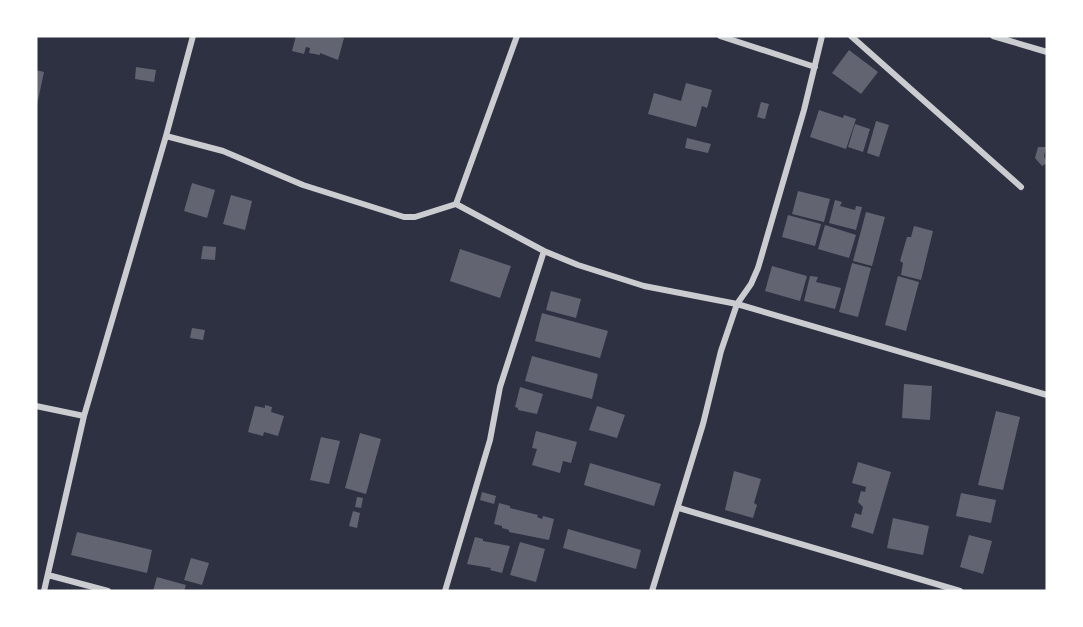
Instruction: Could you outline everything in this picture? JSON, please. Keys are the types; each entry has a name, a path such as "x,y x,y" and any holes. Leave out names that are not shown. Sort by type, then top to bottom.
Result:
{"street":[{"path":"44,591 84,416 193,36"},
{"path":"456,204 517,36"},
{"path":"720,36 815,66"},
{"path":"652,591 679,508 721,351 737,304 751,284 758,268 804,110 822,36"},
{"path":"850,36 1021,187"},
{"path":"993,36 1047,52"},
{"path":"166,136 223,151 303,185 404,217 415,217 456,204 544,251 621,280 699,298 737,304 1047,395"},
{"path":"445,591 490,440 500,387 544,251"},
{"path":"36,406 84,416"},
{"path":"679,508 960,591"},
{"path":"48,574 108,591"}],"building":[{"path":"296,36 344,38 338,60 320,53 320,55 309,53 310,48 306,47 304,54 292,51"},
{"path":"849,50 878,72 861,94 832,73"},
{"path":"136,67 156,70 154,82 135,79"},
{"path":"36,70 44,72 37,105 36,105"},
{"path":"686,83 712,90 707,108 702,106 696,127 648,114 654,93 681,101"},
{"path":"761,102 769,104 765,119 757,117"},
{"path":"819,110 843,118 844,115 856,119 846,149 810,137"},
{"path":"876,121 889,125 879,157 867,153"},
{"path":"855,124 870,129 863,152 848,147"},
{"path":"687,138 711,144 708,153 685,148"},
{"path":"1038,147 1046,147 1044,156 1047,163 1042,166 1035,158"},
{"path":"192,183 215,190 207,218 184,211"},
{"path":"798,191 830,199 824,222 792,214"},
{"path":"231,195 252,201 245,230 223,224"},
{"path":"835,200 842,202 840,206 855,210 856,206 862,207 856,230 829,223"},
{"path":"866,212 885,217 872,266 853,261"},
{"path":"788,215 821,224 815,246 782,237"},
{"path":"825,225 856,235 849,258 818,249"},
{"path":"914,226 933,231 921,280 901,275 903,263 900,261 907,237 911,237"},
{"path":"203,246 216,247 215,260 201,259"},
{"path":"460,249 511,266 500,298 450,281"},
{"path":"852,263 871,268 858,317 839,312"},
{"path":"772,266 807,276 800,301 765,291"},
{"path":"810,276 818,277 816,282 841,288 835,309 804,301"},
{"path":"898,276 919,282 906,331 885,325"},
{"path":"551,291 581,299 576,318 546,310"},
{"path":"542,313 608,331 600,358 535,341"},
{"path":"192,328 205,330 203,340 190,338"},
{"path":"532,356 598,374 592,399 525,381"},
{"path":"904,384 932,386 930,420 902,418"},
{"path":"520,387 543,394 537,414 518,410 515,407"},
{"path":"265,405 272,407 271,412 284,416 278,436 264,432 263,436 248,432 255,406 265,408"},
{"path":"597,406 625,415 617,438 589,430"},
{"path":"996,411 1020,417 1003,490 978,485"},
{"path":"536,431 577,442 571,463 563,461 560,473 532,465 537,449 532,448"},
{"path":"360,433 381,439 366,494 345,488"},
{"path":"321,437 340,441 329,484 310,480"},
{"path":"858,462 891,472 873,534 851,527 855,513 861,515 863,507 858,502 861,491 865,492 866,487 852,483"},
{"path":"590,463 661,484 654,506 584,485"},
{"path":"734,471 761,479 754,503 757,505 753,518 725,510"},
{"path":"482,492 496,496 494,504 480,500"},
{"path":"961,493 996,500 991,523 956,516"},
{"path":"357,497 363,498 361,508 355,507"},
{"path":"499,503 538,515 537,517 542,519 543,516 554,519 549,540 509,532 502,526 494,524"},
{"path":"353,511 360,513 357,528 349,526"},
{"path":"893,518 929,526 923,555 887,548"},
{"path":"568,529 641,550 636,569 563,548"},
{"path":"77,532 152,550 147,573 71,555"},
{"path":"969,535 992,541 983,574 960,567"},
{"path":"475,537 483,541 510,546 502,573 490,570 491,568 467,564"},
{"path":"520,542 545,549 536,582 510,575"},
{"path":"191,558 209,563 202,585 184,580"},
{"path":"157,577 186,585 184,591 153,591"}]}
